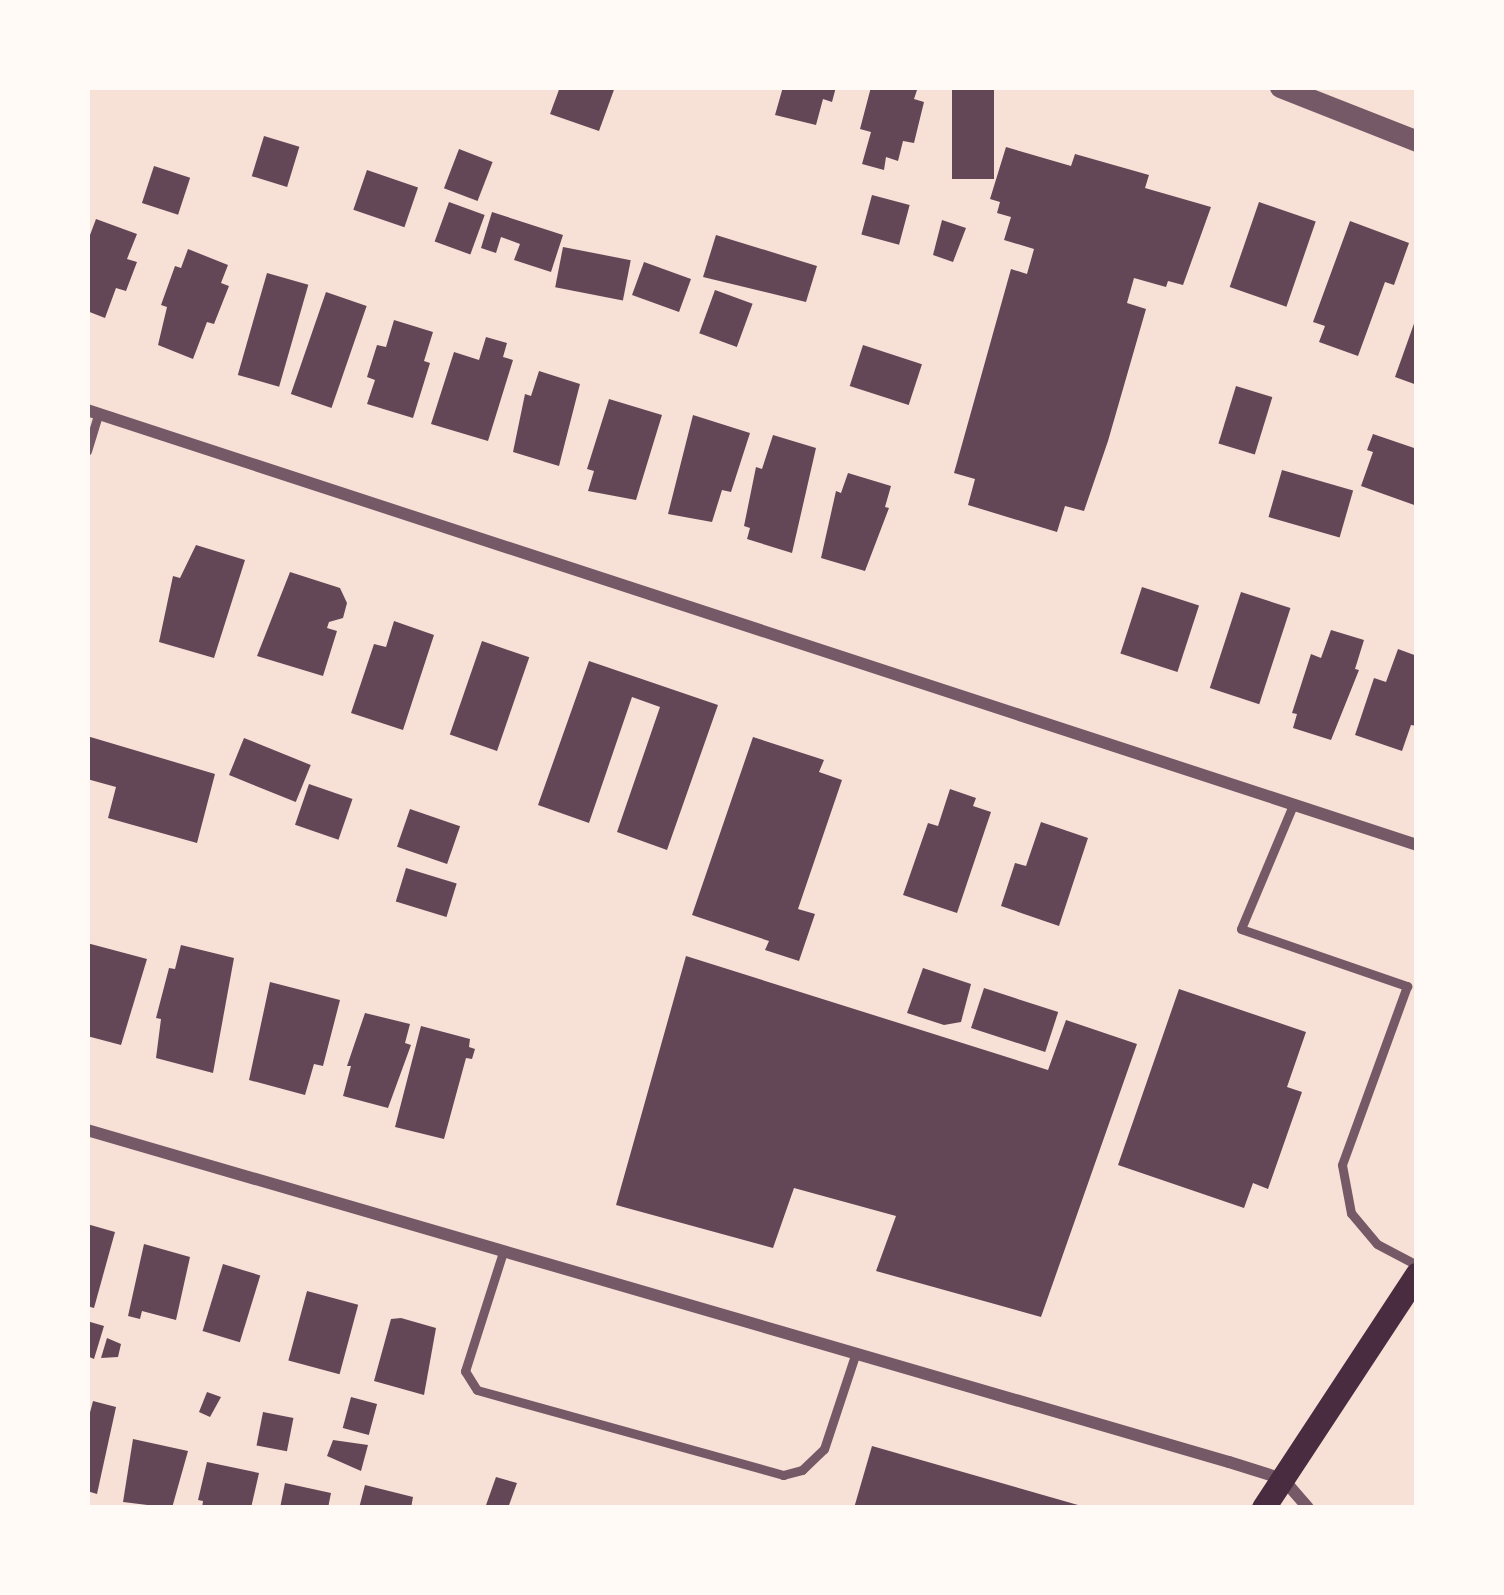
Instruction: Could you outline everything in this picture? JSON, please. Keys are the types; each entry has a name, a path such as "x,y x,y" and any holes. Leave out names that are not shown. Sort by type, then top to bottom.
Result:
{"main road":[{"path":"1264,1508 1417,1276"}],"street":[{"path":"1280,87 1417,141"},
{"path":"93,412 1417,845"},
{"path":"87,1130 1283,1480 1308,1508"}],"lane":[{"path":"87,451 93,412"},
{"path":"1294,805 1240,929 1407,986 1342,1165 1351,1213 1377,1244 1417,1265"},
{"path":"503,1252 465,1371 477,1390 783,1475 802,1470 824,1449 855,1354"}],"building":[{"path":"560,87 615,87 599,131 550,114"},
{"path":"783,87 836,87 832,102 823,99 816,125 775,115"},
{"path":"871,87 918,87 914,99 924,102 914,143 903,141 898,161 886,157 884,170 862,164 871,132 860,129"},
{"path":"952,87 994,87 994,179 952,179"},
{"path":"264,136 299,147 287,187 252,176"},
{"path":"1006,147 1071,166 1075,154 1149,175 1145,188 1211,207 1183,285 1168,281 1166,287 1134,278 1127,303 1146,309 1108,441 1084,511 1065,506 1057,532 968,505 975,479 954,473 1011,269 1027,274 1034,249 1004,240 1011,217 997,213 1000,202 990,199"},
{"path":"459,149 493,162 478,201 444,188"},
{"path":"154,166 190,178 178,215 142,203"},
{"path":"367,170 418,188 404,227 353,210"},
{"path":"872,195 910,205 899,245 861,235"},
{"path":"449,202 485,215 470,254 435,241"},
{"path":"1259,202 1316,222 1286,307 1230,287"},
{"path":"492,212 563,235 551,272 514,260 520,244 501,237 496,253 481,248"},
{"path":"96,219 137,234 127,259 137,262 126,291 116,288 105,318 87,311 87,243"},
{"path":"942,220 966,228 953,262 933,255"},
{"path":"1350,221 1409,243 1394,285 1385,282 1358,356 1319,342 1325,326 1313,322"},
{"path":"716,235 817,266 806,302 703,277"},
{"path":"563,247 631,260 623,300 555,287"},
{"path":"188,249 228,265 221,283 229,286 214,324 207,322 193,359 158,345 167,307 161,305 175,266 181,268"},
{"path":"644,262 691,279 679,312 632,295"},
{"path":"267,273 308,285 279,387 238,375"},
{"path":"715,290 753,304 737,347 699,333"},
{"path":"326,292 367,306 331,408 291,394"},
{"path":"1417,318 1417,385 1395,377"},
{"path":"394,320 433,332 424,361 430,363 413,418 367,404 375,380 367,377 377,345 386,347"},
{"path":"486,337 507,343 503,357 513,360 488,441 431,424 454,352 479,360"},
{"path":"863,345 922,364 909,405 850,386"},
{"path":"539,371 580,384 559,466 513,452 525,394 531,396"},
{"path":"1236,386 1272,397 1255,454 1218,443"},
{"path":"609,399 662,415 636,500 588,491 594,471 587,469"},
{"path":"693,415 750,433 731,492 722,490 712,522 668,514"},
{"path":"1373,434 1417,449 1417,506 1361,486 1373,452 1367,450"},
{"path":"773,435 816,448 792,553 747,539 750,528 744,526 756,467 762,469"},
{"path":"1282,470 1353,490 1340,537 1268,517"},
{"path":"848,473 891,486 885,507 889,508 865,571 821,558 836,491 841,493"},
{"path":"196,545 245,560 214,658 159,642 173,576 180,578"},
{"path":"290,572 340,588 347,603 343,618 329,622 327,628 337,631 323,676 257,656"},
{"path":"1142,587 1199,606 1177,672 1120,654"},
{"path":"1241,592 1290,608 1259,704 1210,688"},
{"path":"394,621 434,635 403,730 351,713 374,644 386,647"},
{"path":"1331,630 1364,640 1355,669 1359,670 1331,740 1293,728 1297,714 1292,713 1311,654 1321,658"},
{"path":"482,641 529,657 497,751 450,735"},
{"path":"1398,649 1417,656 1417,726 1411,725 1402,751 1355,735 1374,678 1386,682"},
{"path":"589,661 718,705 667,850 617,832 660,707 632,697 589,823 538,805"},
{"path":"87,736 215,774 197,843 108,818 116,787 87,779"},
{"path":"753,737 824,760 819,772 842,780 798,909 815,914 799,961 765,950 769,941 692,915"},
{"path":"244,738 311,765 296,802 229,775"},
{"path":"309,784 352,799 338,840 295,825"},
{"path":"950,789 976,798 973,806 991,812 957,913 903,895 928,823 938,826"},
{"path":"410,809 460,826 447,864 397,847"},
{"path":"1041,822 1088,838 1059,926 1001,906 1015,863 1026,866"},
{"path":"406,868 457,883 446,917 396,901"},
{"path":"87,943 147,959 121,1045 87,1036"},
{"path":"181,945 234,958 213,1073 156,1058 161,1019 156,1018 169,968 175,969"},
{"path":"686,956 1048,1070 1066,1020 1137,1044 1041,1317 876,1271 896,1216 794,1188 773,1248 616,1205"},
{"path":"923,968 971,984 961,1022 944,1025 907,1013"},
{"path":"270,982 340,1000 323,1066 314,1064 305,1095 249,1080"},
{"path":"984,988 1058,1012 1045,1052 971,1028"},
{"path":"1179,989 1306,1032 1287,1087 1302,1092 1268,1189 1253,1183 1244,1208 1118,1165"},
{"path":"365,1013 410,1024 405,1043 411,1045 388,1108 343,1096 351,1066 347,1066"},
{"path":"421,1026 470,1039 469,1047 475,1049 472,1059 466,1058 444,1139 395,1127"},
{"path":"87,1224 115,1232 94,1308 87,1306"},
{"path":"144,1244 190,1257 176,1320 142,1311 140,1319 128,1316"},
{"path":"223,1264 260,1275 240,1342 203,1331"},
{"path":"307,1291 358,1305 340,1374 288,1361"},
{"path":"391,1319 436,1328 424,1395 374,1381"},
{"path":"87,1321 104,1326 94,1359 87,1356"},
{"path":"107,1338 121,1344 118,1357 101,1358"},
{"path":"207,1392 221,1397 210,1417 199,1412"},
{"path":"351,1397 377,1404 369,1435 343,1428"},
{"path":"93,1401 116,1407 97,1494 87,1491 87,1424"},
{"path":"263,1412 293,1418 287,1451 257,1445"},
{"path":"133,1439 188,1451 172,1508 123,1502"},
{"path":"333,1440 368,1445 361,1471 327,1456"},
{"path":"872,1446 1085,1507 1085,1508 854,1508"},
{"path":"207,1462 259,1473 251,1508 202,1508 203,1501 198,1500"},
{"path":"496,1477 517,1483 508,1508 485,1508"},
{"path":"285,1483 331,1493 328,1508 280,1508"},
{"path":"365,1485 413,1497 411,1508 359,1508"}]}
